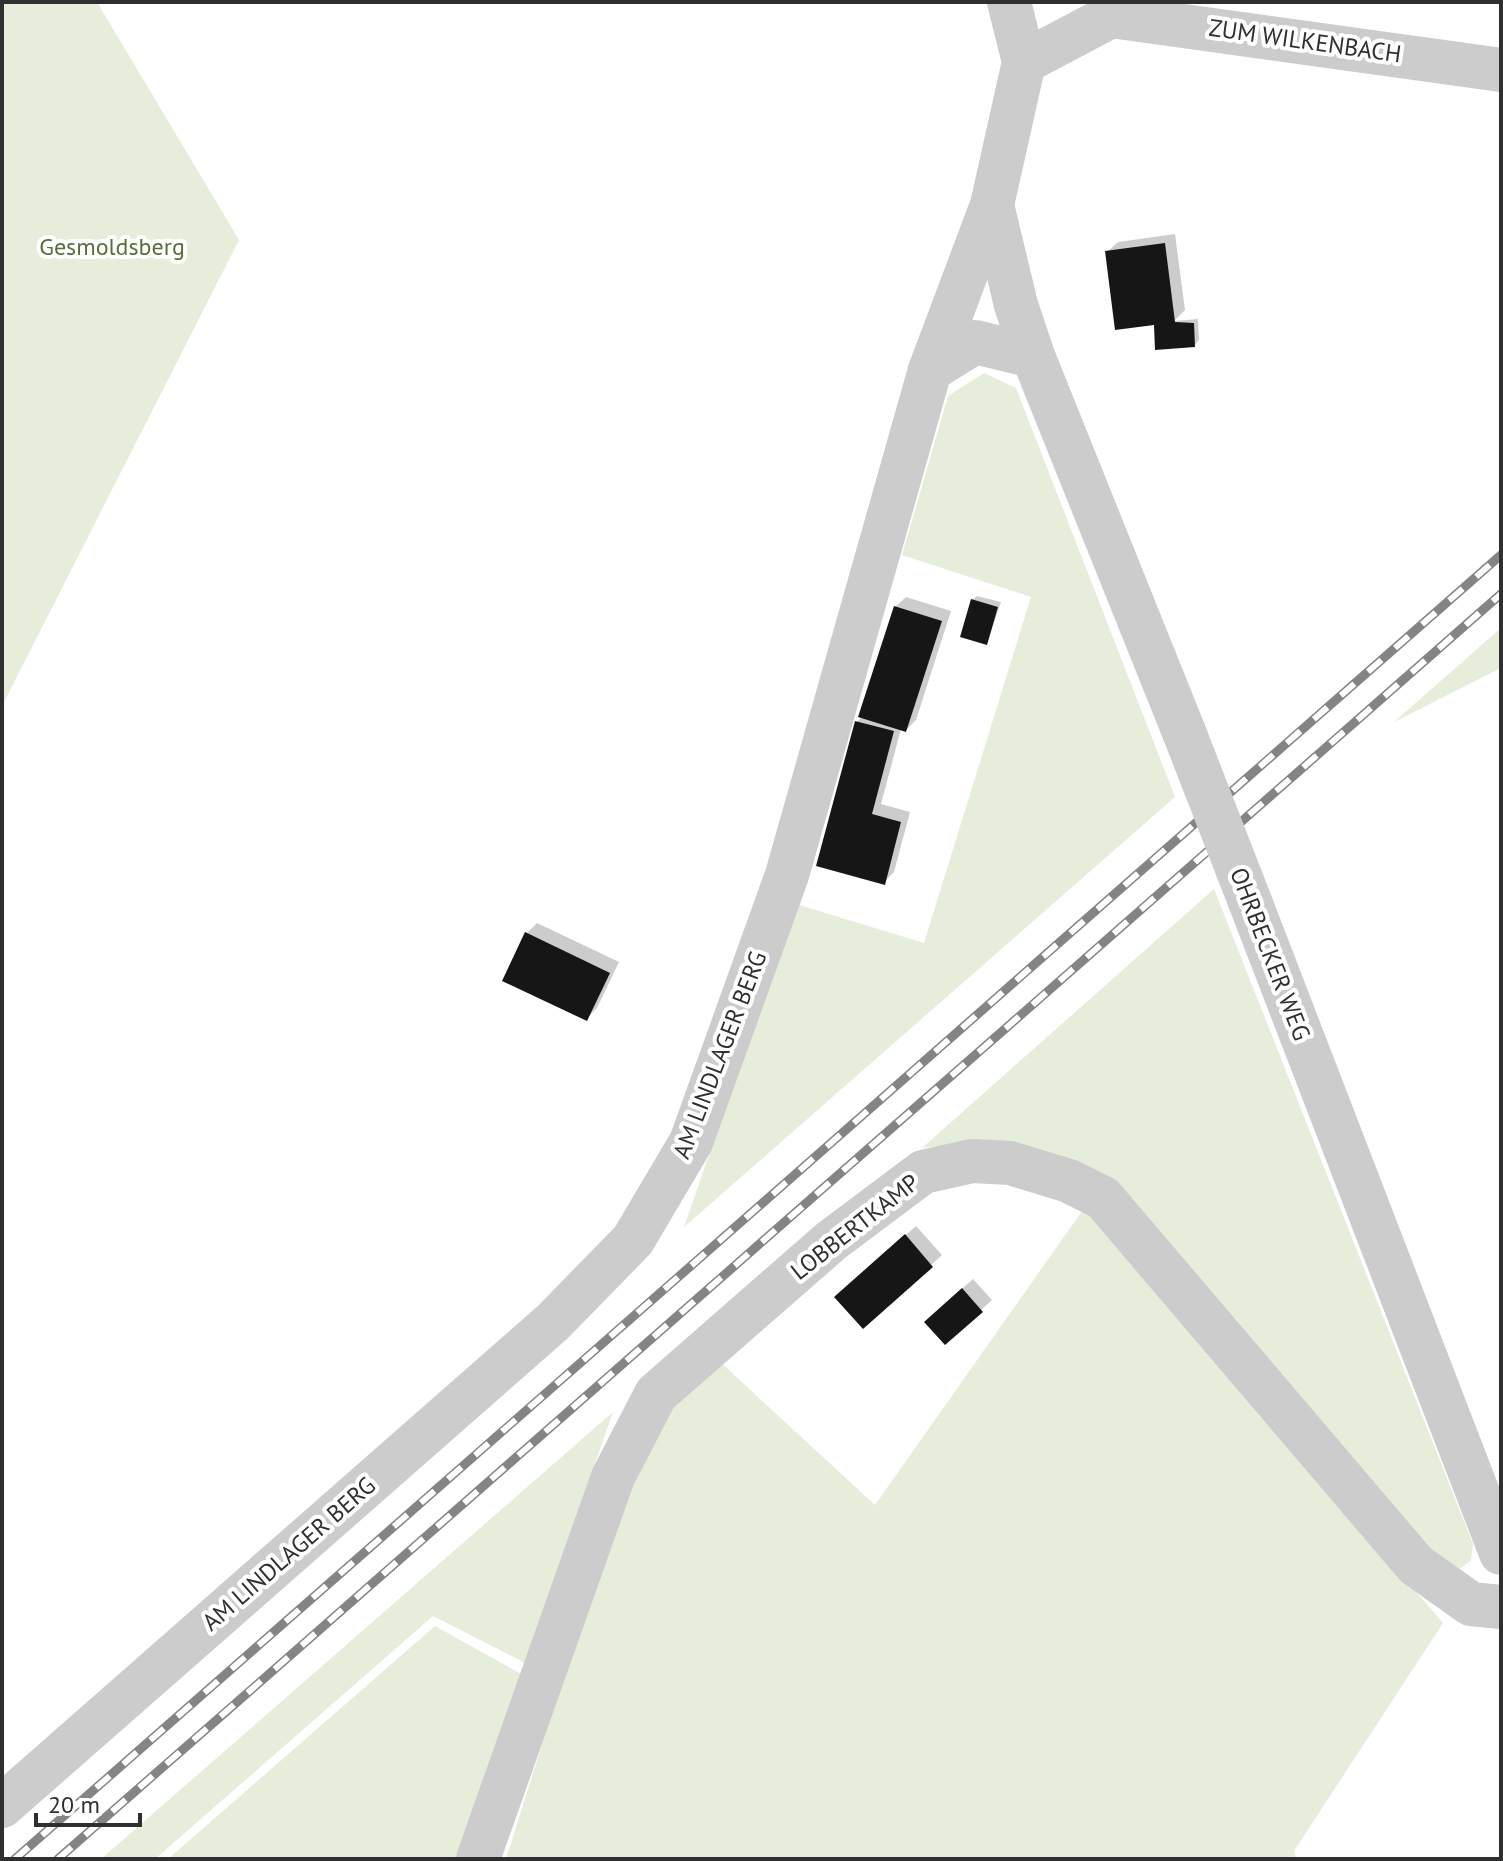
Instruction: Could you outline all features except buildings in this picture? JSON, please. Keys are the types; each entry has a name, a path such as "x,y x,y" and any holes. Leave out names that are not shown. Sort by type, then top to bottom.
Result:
{"street":[{"name":"OHRBECKER WEG","path":"930,370 992,205 1024,62 1009,2"},
{"name":"ZUM WILKENBACH","path":"1024,62 1111,16 1501,70"},
{"name":"OHRBECKER WEG","path":"992,205 1016,305 1033,356 1184,732 1501,1553"},
{"path":"930,370 975,342 1033,356"},
{"name":"AM LINDLAGER BERG","path":"2,1806 553,1322 633,1240 691,1142 787,875 930,370"},
{"name":"LOBBERTKAMP","path":"478,1859 613,1477 656,1394 831,1241 923,1172 972,1161 1010,1163 1069,1181 1103,1198 1416,1565 1471,1604 1501,1607"}],"green space":[{"name":"Gesmoldsberg","path":"2,2 97,2 239,240 2,706"},
{"path":"984,373 1016,388 1175,797 684,1227 796,904 924,943 1031,597 902,555 948,396"},
{"path":"1501,628 1501,668 1394,722"},
{"path":"1214,889 1473,1544 1471,1561 1457,1570 1440,1568 1113,1188 1012,1141 922,1148"},
{"path":"1085,1207 1443,1623 1294,1851 1296,1859 506,1859 617,1506 670,1404 718,1360 875,1505"},
{"path":"613,1412 525,1663 433,1616 155,1859 101,1859"},
{"path":"435,1626 523,1675 455,1859 168,1859"}],"railway":[{"path":"15,1859 1501,555"},
{"path":"58,1859 1501,594"}]}
